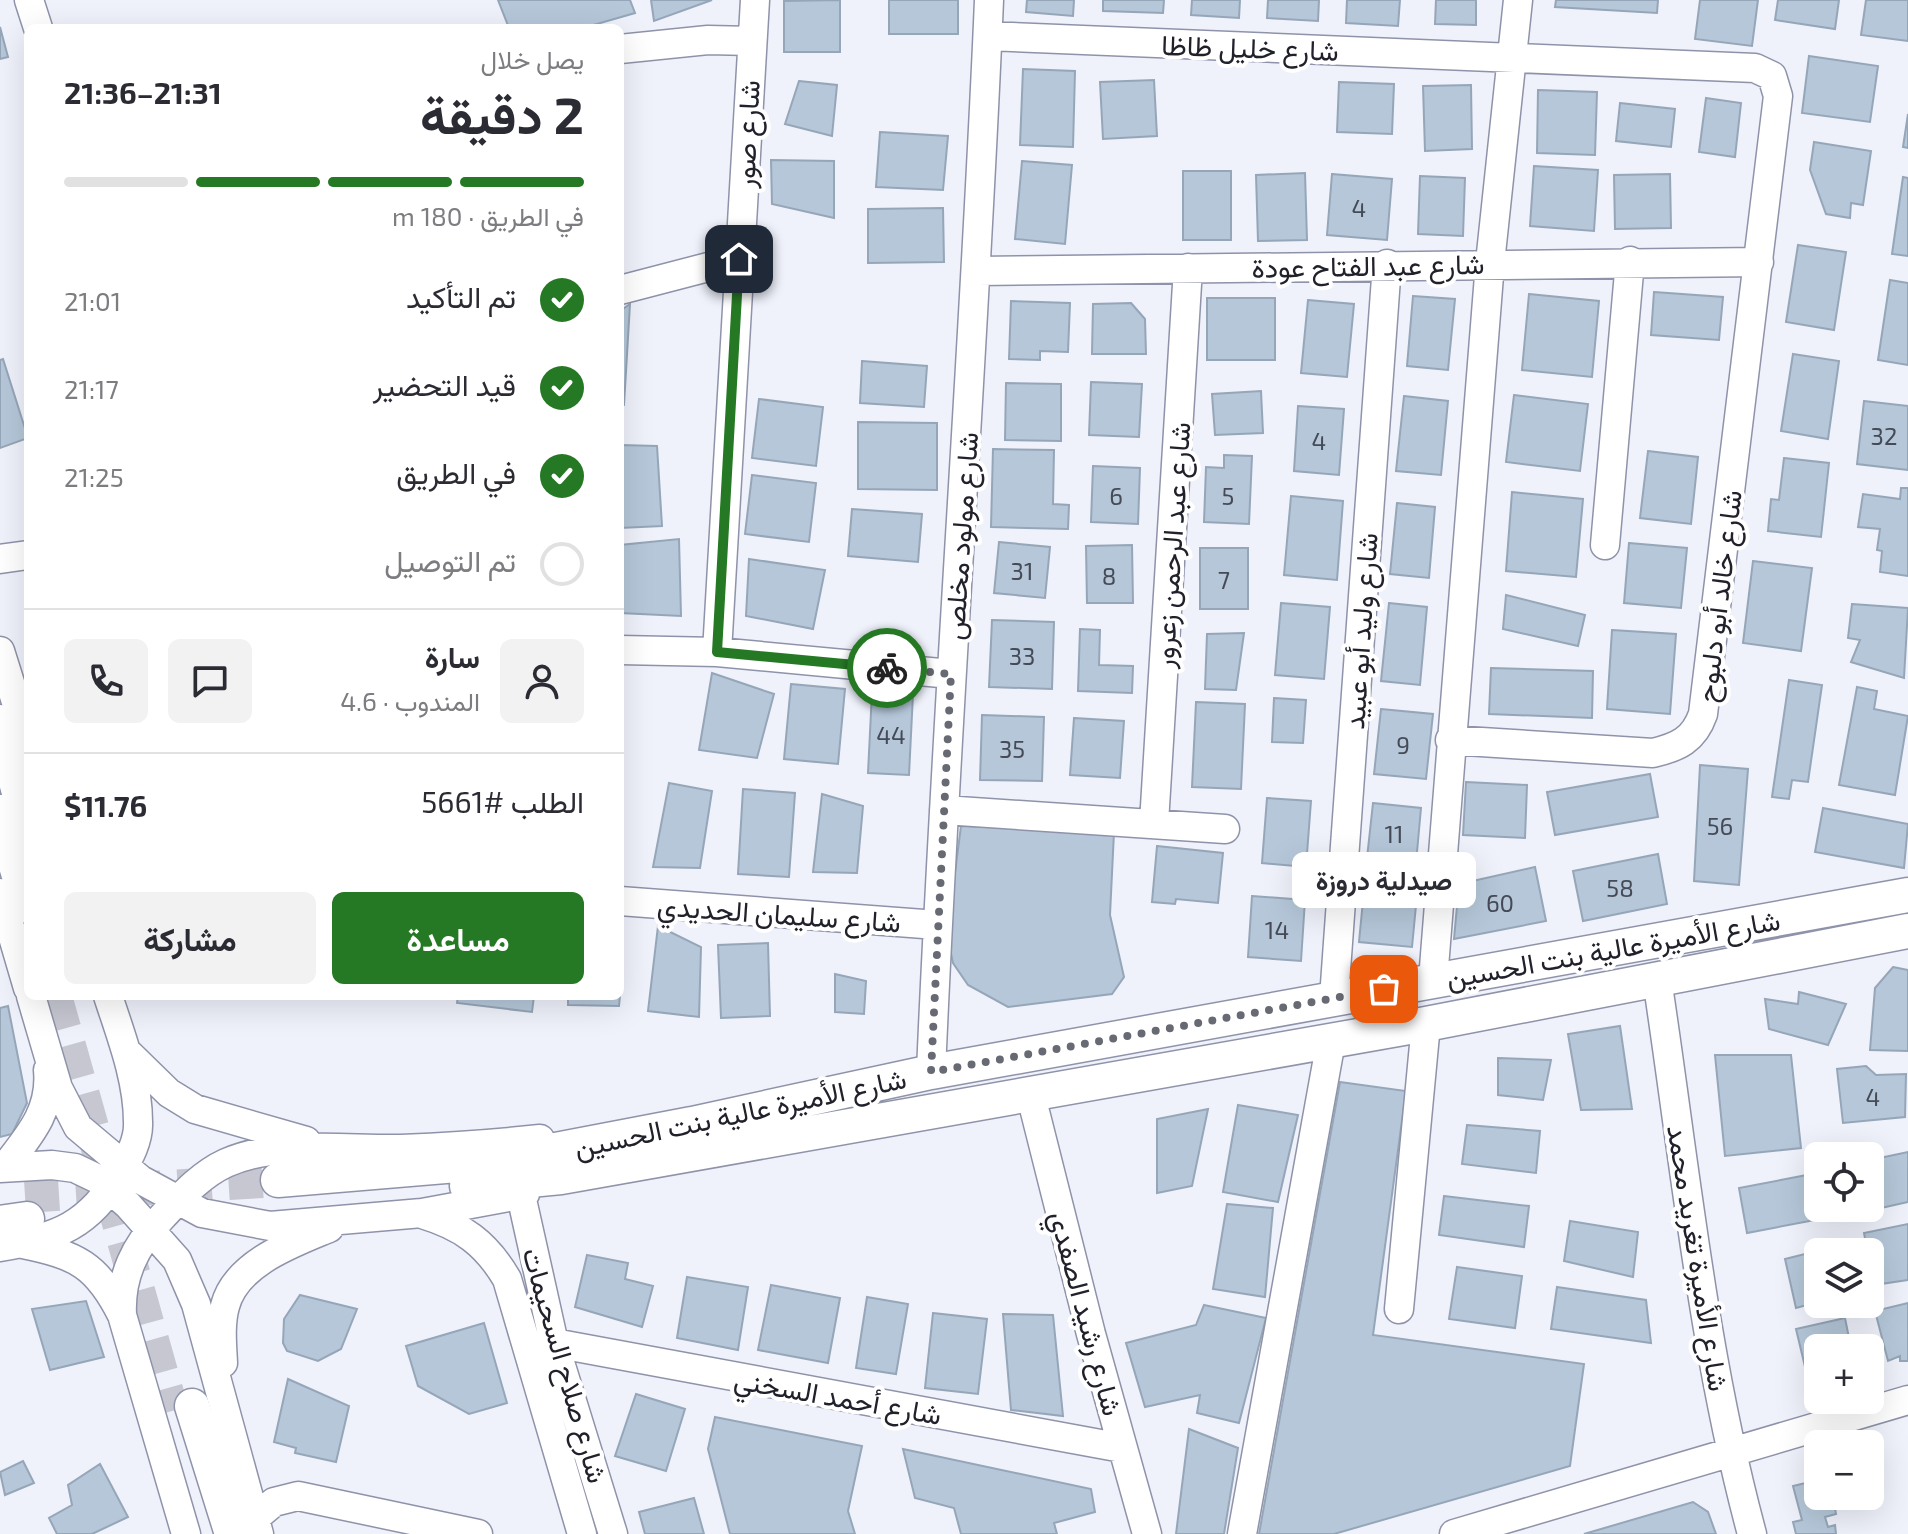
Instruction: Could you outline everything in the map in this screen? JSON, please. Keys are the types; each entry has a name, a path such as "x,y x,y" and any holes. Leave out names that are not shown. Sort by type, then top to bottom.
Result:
{"main road":[{"path":"0,722 24,811"},
{"path":"0,812 24,893"},
{"name":"شارع الأميرة عالية بنت الحسين","path":"697,1138 931,1072 1908,895"},
{"name":"شارع الأميرة عالية بنت الحسين","path":"278,1192 1030,1092 1426,1024 1908,931"},
{"path":"196,1405 249,1529"},
{"path":"196,1405 209,1534"}],"street":[{"path":"29,0 37,24"},
{"name":"شارع صور","path":"717,652 755,0"},
{"name":"شارع مولود مخلص","path":"931,1072 951,674 978,271 989,0"},
{"path":"1433,980 1490,263 1518,0"},
{"name":"شارع خليل ظاظا","path":"988,36 1511,58"},
{"path":"624,49 708,40 752,41"},
{"name":"شارع خالد أبو دلبوح","path":"1450,740 1653,753 1676,748 1698,730 1703,714 1778,96 1772,76 1755,68 1511,58"},
{"path":"624,289 739,259"},
{"path":"1605,545 1630,261"},
{"name":"شارع عبد الفتاح عودة","path":"978,271 1630,261 1759,262"},
{"name":"شارع وليد أبو عبيد","path":"1334,998 1387,264"},
{"name":"شارع عبد الرحمن زعرور","path":"1154,823 1188,268"},
{"path":"0,559 24,556"},
{"path":"624,650 717,652 951,674"},
{"path":"0,651 24,727"},
{"path":"944,810 1225,829"},
{"path":"0,893 24,974"},
{"name":"شارع سليمان الحديدي","path":"624,901 937,925"},
{"name":"شارع الأميرة تغريد محمد","path":"1657,979 1730,1452 1752,1534"},
{"path":"32,1000 70,1116 94,1144 150,1230 177,1260 183,1273 196,1405"},
{"path":"12,1222 75,1226 117,1179 139,1125 137,1098 109,1000"},
{"path":"1399,1309 1426,1024"},
{"path":"1242,1534 1331,1041"},
{"path":"3,1168 45,1110 49,1096 45,1046"},
{"path":"125,1050 169,1093 195,1109 325,1150"},
{"name":"شارع رشيد الصفدي","path":"1030,1092 1147,1534"},
{"path":"3,1168 34,1164 75,1168 98,1179 117,1179 221,1219 270,1226 422,1213 521,1195 697,1138"},
{"path":"122,1315 121,1293 126,1273 150,1230 208,1172 228,1162 270,1151 697,1138"},
{"name":"شارع صلاح السحيمات","path":"521,1195 554,1343 613,1534"},
{"path":"422,1213 468,1232 490,1253 507,1279 582,1534"},
{"path":"196,1405 232,1291 256,1265 277,1252 351,1219"},
{"path":"12,1222 92,1269 110,1291 122,1315 186,1534"},
{"name":"شارع أحمد السخني","path":"554,1343 1122,1448"},
{"path":"1454,1534 1523,1524 1730,1452 1908,1400"},
{"path":"249,1529 274,1502 298,1496 472,1532"}],"building":[{"path":"498,0 630,0 635,13 597,24 507,24"},
{"path":"651,0 712,0 654,21"},
{"path":"840,0 840,52 784,52 784,1"},
{"path":"889,0 958,0 958,34 889,34"},
{"path":"1027,0 1074,0 1073,16 1026,12"},
{"path":"1103,0 1164,0 1163,13 1103,11"},
{"path":"1192,0 1240,0 1239,18 1191,15"},
{"path":"1268,0 1319,0 1318,21 1267,18"},
{"path":"1347,0 1400,0 1398,26 1346,23"},
{"path":"1436,0 1476,0 1476,25 1435,24"},
{"path":"1556,0 1658,0 1657,13 1555,7"},
{"path":"1700,0 1758,0 1752,46 1695,39"},
{"path":"1778,0 1839,0 1835,29 1775,20"},
{"path":"1866,0 1908,0 1908,41 1861,35"},
{"path":"0,27 8,57 0,59"},
{"path":"1809,56 1878,66 1870,122 1802,113"},
{"path":"1023,69 1075,71 1073,147 1020,145"},
{"path":"1154,80 1157,136 1103,139 1100,82"},
{"path":"799,81 837,85 832,136 785,124"},
{"path":"1339,82 1394,84 1392,134 1337,132"},
{"path":"1471,85 1472,149 1425,151 1423,86"},
{"path":"1538,90 1597,92 1595,155 1537,153"},
{"path":"1706,98 1741,103 1735,157 1699,152"},
{"path":"1620,103 1675,109 1671,147 1616,141"},
{"path":"1908,114 1908,148 1903,147"},
{"path":"880,132 948,136 943,190 876,187"},
{"path":"1814,142 1871,151 1863,205 1851,203 1850,218 1826,214 1810,170"},
{"path":"771,160 834,161 834,218 772,204"},
{"path":"1022,161 1072,165 1065,244 1015,239"},
{"path":"1534,166 1598,170 1594,231 1530,226"},
{"path":"1183,171 1231,171 1231,240 1183,240"},
{"path":"1305,173 1307,240 1258,241 1256,175"},
{"path":"1332,174 1392,179 1387,240 1327,235"},
{"path":"1670,174 1671,228 1615,229 1614,175"},
{"path":"1420,176 1465,178 1463,236 1418,234"},
{"path":"1903,177 1908,178 1908,256 1892,254"},
{"path":"943,208 944,262 868,263 868,209"},
{"path":"1798,245 1846,252 1834,330 1786,322"},
{"path":"1890,280 1908,283 1908,365 1878,360"},
{"path":"1654,292 1723,297 1719,340 1651,335"},
{"path":"1529,294 1599,301 1592,377 1522,370"},
{"path":"1413,296 1455,299 1448,370 1407,366"},
{"path":"1207,298 1275,298 1275,360 1207,360"},
{"path":"1308,300 1354,304 1347,377 1301,373"},
{"path":"1011,301 1070,303 1068,352 1040,351 1040,360 1009,359"},
{"path":"1131,303 1145,319 1146,354 1092,354 1093,304"},
{"path":"630,304 624,405 624,308"},
{"path":"1793,354 1839,361 1828,439 1781,431"},
{"path":"3,359 24,425 24,439 0,448 0,360"},
{"path":"862,361 927,366 924,407 860,403"},
{"path":"1091,382 1142,384 1139,437 1089,435"},
{"path":"1006,383 1061,384 1061,441 1005,440"},
{"path":"1261,391 1263,433 1215,435 1212,394"},
{"path":"1514,395 1588,404 1580,471 1506,462"},
{"path":"1404,396 1448,401 1441,475 1396,471"},
{"path":"759,399 823,407 816,466 752,458"},
{"path":"1864,401 1908,406 1908,470 1857,464"},
{"path":"1298,406 1344,409 1339,475 1294,471"},
{"path":"858,422 937,423 937,490 858,489"},
{"path":"624,445 657,446 662,526 624,528"},
{"path":"993,449 1054,450 1053,504 1069,505 1068,529 991,527"},
{"path":"1648,451 1698,457 1691,524 1640,518"},
{"path":"1224,455 1252,456 1249,524 1204,522 1206,467 1224,468"},
{"path":"1784,458 1829,463 1821,537 1768,531 1771,499 1779,500"},
{"path":"1093,466 1140,468 1138,524 1091,522"},
{"path":"752,475 816,483 809,542 745,534"},
{"path":"1901,488 1908,488 1908,576 1880,572 1882,551 1877,550 1880,529 1858,527 1863,494 1900,499"},
{"path":"1512,492 1583,499 1576,577 1506,571"},
{"path":"1291,496 1343,501 1337,580 1284,575"},
{"path":"1397,503 1435,507 1429,578 1390,574"},
{"path":"852,509 922,514 918,562 848,556"},
{"path":"679,539 681,616 624,613 624,545"},
{"path":"999,542 1050,547 1045,598 994,593"},
{"path":"1629,543 1687,548 1681,608 1624,603"},
{"path":"1132,545 1133,603 1087,603 1086,546"},
{"path":"1200,548 1248,548 1248,609 1200,609"},
{"path":"749,559 825,570 813,629 746,616"},
{"path":"1753,561 1812,568 1801,651 1743,643"},
{"path":"1506,595 1585,615 1578,646 1503,629"},
{"path":"1281,603 1330,607 1324,679 1275,675"},
{"path":"1389,603 1427,607 1420,685 1381,681"},
{"path":"1852,604 1908,608 1904,678 1851,662 1860,640 1848,638"},
{"path":"992,620 1054,622 1052,689 989,687"},
{"path":"1080,629 1100,630 1099,665 1133,666 1132,693 1078,691"},
{"path":"1612,630 1676,634 1670,714 1607,709"},
{"path":"1244,633 1236,690 1205,689 1207,634"},
{"path":"1491,668 1593,671 1592,718 1489,714"},
{"path":"712,673 774,694 757,758 699,750"},
{"path":"1789,680 1822,685 1808,782 1792,780 1789,799 1772,797"},
{"path":"791,684 845,689 838,764 784,759"},
{"path":"1857,687 1877,691 1874,709 1908,716 1895,795 1839,785"},
{"path":"872,692 913,694 909,775 868,773"},
{"path":"1274,698 1306,700 1303,743 1272,742"},
{"path":"1196,702 1245,704 1241,789 1192,787"},
{"path":"1381,709 1433,714 1426,779 1374,774"},
{"path":"982,715 1044,717 1042,781 980,780"},
{"path":"1074,718 1124,721 1120,778 1070,775"},
{"path":"1700,765 1748,769 1739,885 1694,881"},
{"path":"1650,774 1658,817 1555,835 1547,792"},
{"path":"1466,782 1527,785 1525,838 1463,835"},
{"path":"669,783 712,791 700,868 653,867"},
{"path":"743,789 795,793 789,877 738,874"},
{"path":"822,794 863,806 857,873 813,872"},
{"path":"1267,798 1311,801 1306,867 1262,863"},
{"path":"1373,803 1421,808 1416,863 1367,858"},
{"path":"1823,808 1908,824 1904,868 1815,852"},
{"path":"961,826 1114,832 1110,915 1124,977 1112,994 1008,1007 968,985 953,963 947,934"},
{"path":"1157,846 1223,853 1218,903 1176,899 1175,904 1152,902"},
{"path":"1658,854 1667,904 1583,921 1573,871"},
{"path":"1535,867 1546,921 1454,939 1459,884"},
{"path":"1364,890 1417,895 1412,947 1359,942"},
{"path":"1252,896 1305,900 1301,961 1248,957"},
{"path":"658,926 701,947 699,1017 648,1011"},
{"path":"768,943 770,1016 721,1018 718,945"},
{"path":"1893,967 1908,970 1908,1051 1870,1050 1875,988"},
{"path":"835,974 866,981 864,1014 835,1012"},
{"path":"1799,992 1846,1004 1828,1045 1769,1029 1765,999 1798,1004"},
{"path":"457,1000 534,1000 532,1012 457,1003"},
{"path":"568,1000 620,1000 619,1006 568,1005"},
{"path":"8,1006 27,1103 12,1134 0,1137 0,1008"},
{"path":"1620,1026 1632,1109 1581,1110 1568,1034"},
{"path":"1715,1055 1791,1055 1801,1148 1725,1156"},
{"path":"1498,1058 1551,1060 1543,1100 1498,1095"},
{"path":"1866,1066 1876,1075 1906,1074 1905,1117 1843,1123 1837,1069"},
{"path":"1340,1082 1406,1091 1373,1335 1584,1364 1570,1466 1334,1534 1259,1534"},
{"path":"1238,1105 1298,1115 1278,1202 1223,1192"},
{"path":"1208,1109 1192,1186 1157,1193 1157,1119"},
{"path":"1467,1125 1540,1131 1536,1173 1462,1164"},
{"path":"1908,1152 1908,1202 1884,1207 1884,1157"},
{"path":"1804,1176 1805,1222 1747,1233 1739,1188"},
{"path":"1444,1196 1529,1206 1524,1247 1439,1235"},
{"path":"1227,1204 1273,1208 1265,1297 1213,1289"},
{"path":"1570,1221 1638,1232 1633,1277 1564,1261"},
{"path":"1908,1224 1908,1280 1884,1284 1884,1238 1865,1238 1864,1233"},
{"path":"1804,1254 1804,1306 1796,1308 1785,1259"},
{"path":"587,1255 628,1263 625,1279 653,1286 642,1327 575,1307"},
{"path":"1457,1267 1522,1276 1515,1328 1449,1319"},
{"path":"687,1277 748,1287 738,1350 677,1338"},
{"path":"771,1285 840,1298 828,1363 758,1350"},
{"path":"1557,1287 1646,1300 1651,1343 1551,1329"},
{"path":"300,1295 357,1309 341,1349 318,1361 287,1351 283,1343 284,1319"},
{"path":"867,1297 908,1304 896,1374 856,1368"},
{"path":"86,1301 104,1357 50,1370 32,1309"},
{"path":"1908,1303 1908,1361 1900,1361 1900,1356 1888,1361 1884,1334 1881,1334 1877,1318 1884,1318 1884,1309"},
{"path":"1204,1305 1266,1318 1239,1423 1197,1413 1200,1395 1145,1407 1126,1343 1196,1325"},
{"path":"933,1313 987,1319 978,1394 925,1388"},
{"path":"1003,1314 1053,1315 1063,1416 1011,1410"},
{"path":"1845,1318 1848,1334 1804,1334 1804,1363 1796,1329"},
{"path":"484,1323 507,1403 469,1414 418,1386 406,1346"},
{"path":"288,1379 349,1406 336,1462 295,1453 296,1448 274,1442"},
{"path":"636,1394 685,1409 666,1471 615,1456"},
{"path":"715,1417 862,1446 848,1511 855,1534 730,1534 708,1449"},
{"path":"1189,1429 1238,1448 1224,1534 1176,1534"},
{"path":"903,1449 1091,1489 1095,1512 1054,1523 1057,1534 961,1534 954,1508 915,1498"},
{"path":"23,1461 34,1483 5,1495 0,1472"},
{"path":"100,1464 128,1517 92,1534 57,1534 49,1518 72,1505 68,1485"},
{"path":"1804,1483 1804,1510 1835,1510 1836,1514 1825,1517 1828,1527 1835,1525 1836,1534 1796,1534 1793,1522 1802,1520 1793,1486"},
{"path":"694,1498 704,1534 645,1534 639,1512"},
{"path":"1693,1502 1708,1512 1716,1534 1584,1534"}],"tunnel":[{"path":"56,1000 172,1411"},
{"path":"25,1196 278,1180"}],"way so far":[{"path":"887,668 951,674 931,1072 1384,989"}],"place":[{"name":"صيدلية دروزة","path":"1384,989"}],"route":[{"path":"739,259 717,652 887,668"}]}
